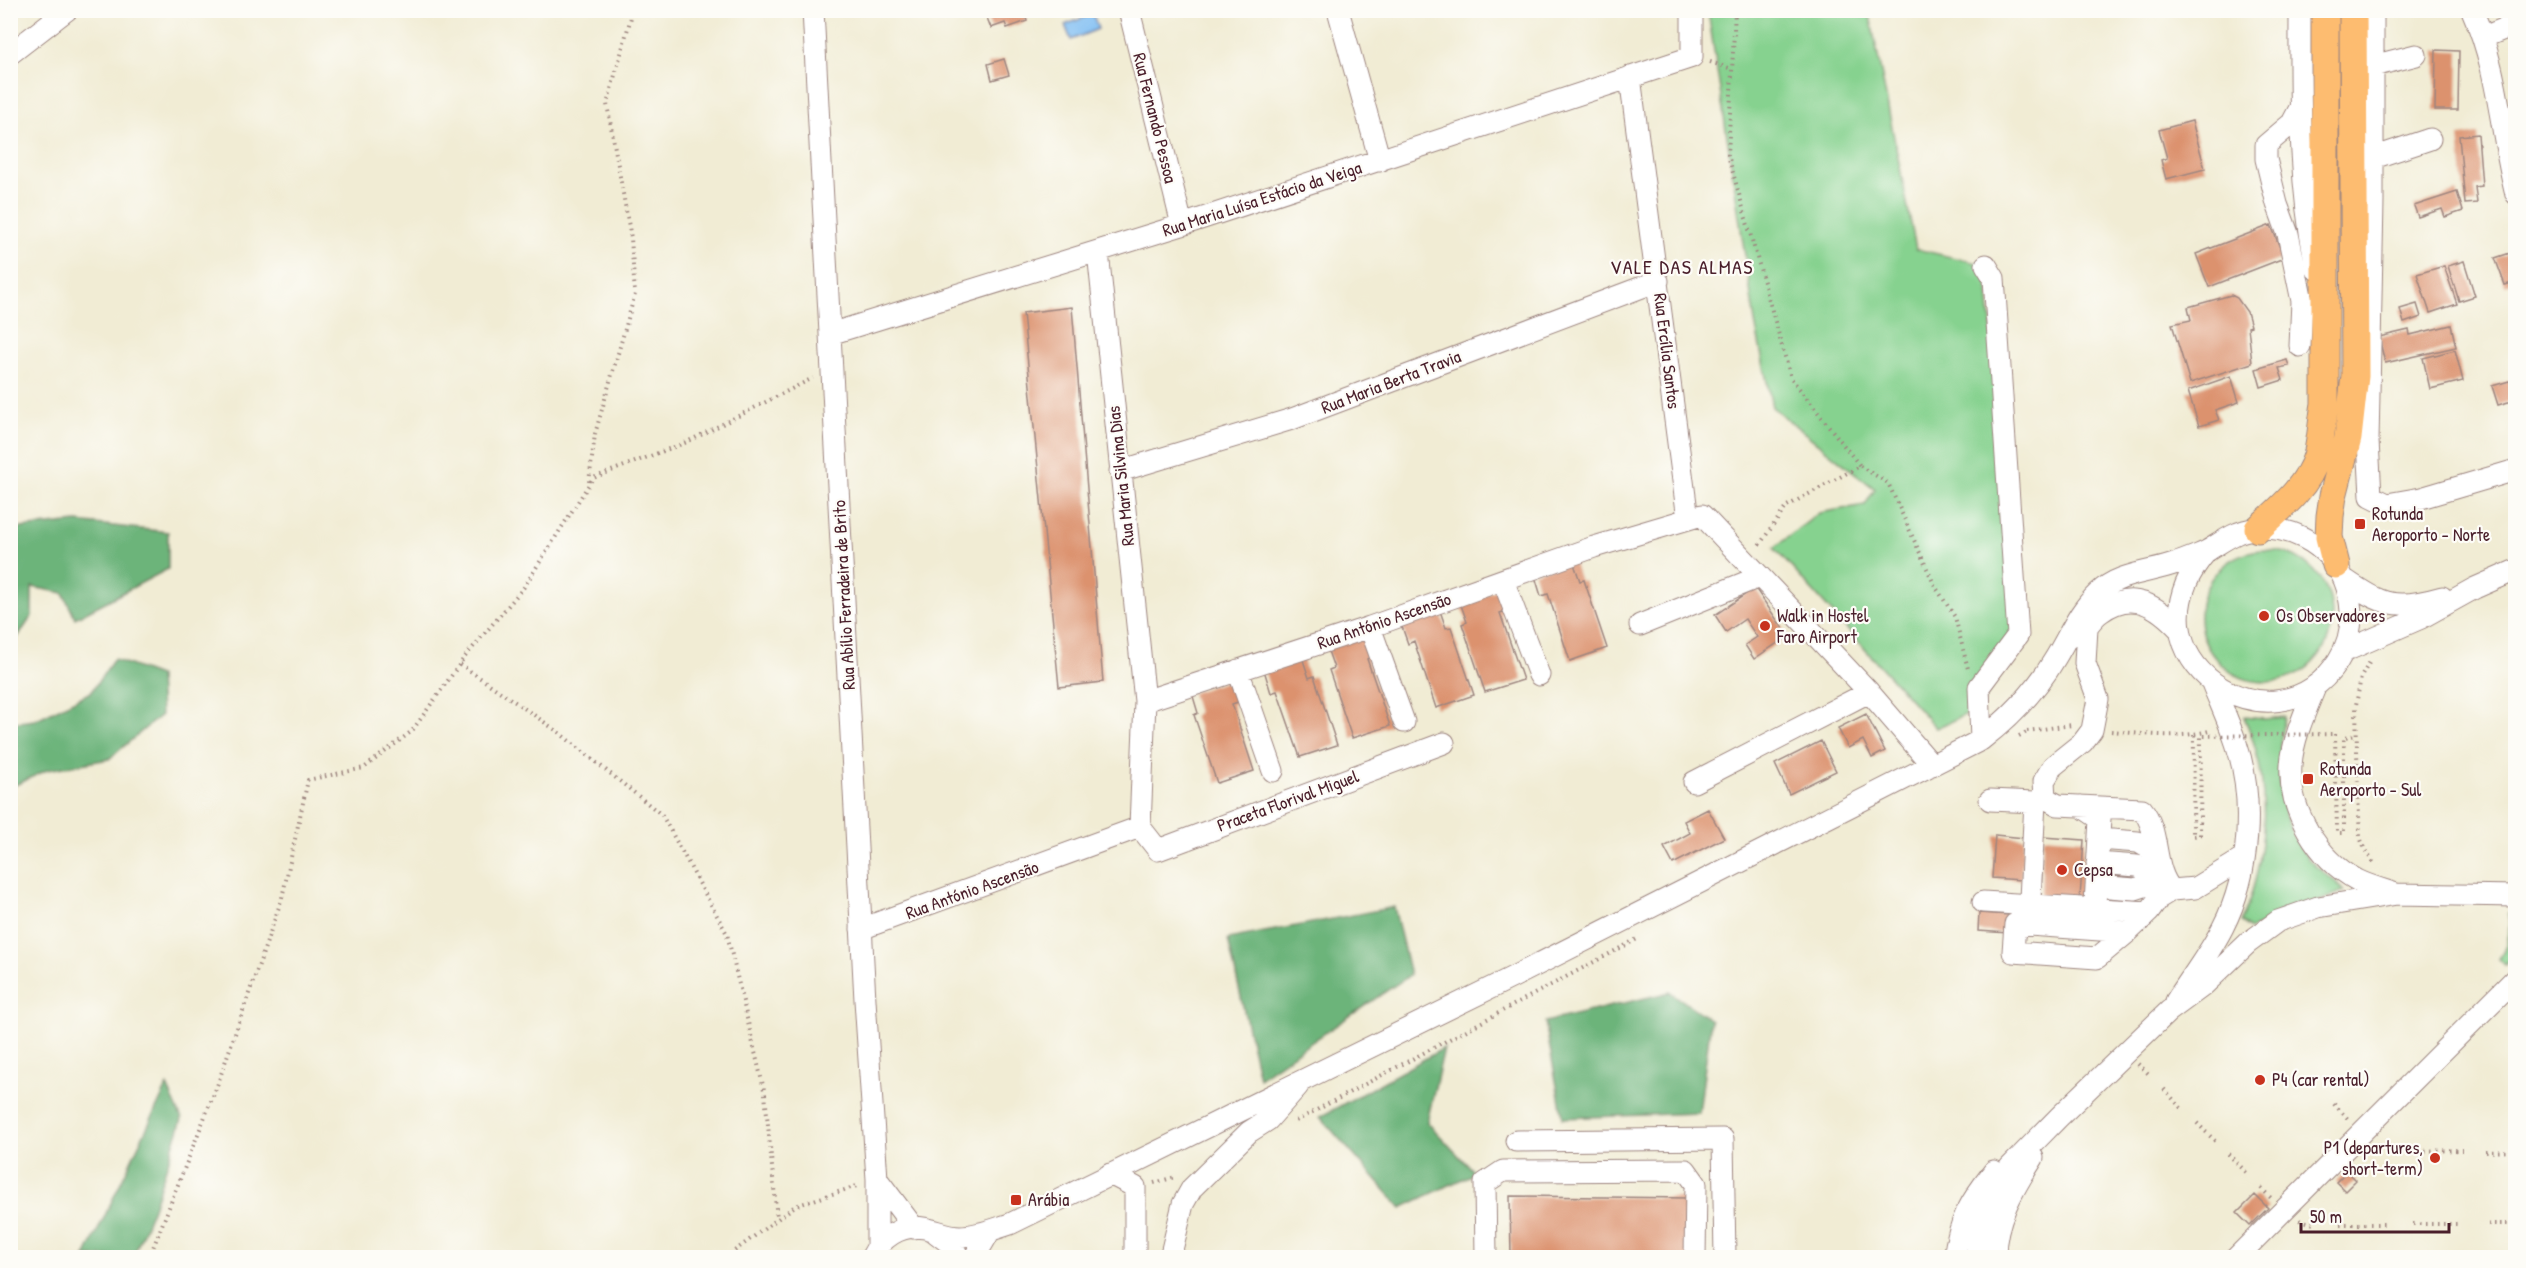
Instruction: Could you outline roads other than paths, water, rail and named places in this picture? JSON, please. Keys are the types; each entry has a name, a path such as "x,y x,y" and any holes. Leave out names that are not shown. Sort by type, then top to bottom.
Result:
{"main road":[{"path":"2258,529 2300,488 2317,456 2325,404 2325,10"},
{"path":"2340,572 2330,537 2330,516 2348,438 2355,376 2353,10"}],"street":[{"path":"10,54 67,10"},
{"name":"Rua Abílio Ferradeira de Brito","path":"813,10 861,929 877,1179 874,1252"},
{"name":"Rua Fernando Pessoa","path":"1129,10 1182,225"},
{"path":"1338,10 1380,161"},
{"name":"Rua Maria Luísa Estácio da Veiga","path":"830,334 1098,252 1692,57 1692,10"},
{"path":"2300,10 2300,144 2311,241 2325,304"},
{"path":"2373,10 2368,441 2371,495 2387,504 2421,498 2516,470"},
{"path":"2472,10 2508,102 2516,194"},
{"path":"2484,37 2516,24"},
{"path":"2373,66 2416,55"},
{"name":"Rua Ercília Santos","path":"1630,77 1688,519"},
{"path":"2300,108 2292,123 2266,145 2266,159 2277,204 2288,234 2302,301 2300,346"},
{"path":"2282,132 2291,135 2300,144"},
{"path":"2373,158 2430,139"},
{"name":"Rua Maria Silvina Dias","path":"1098,252 1145,701"},
{"path":"1981,740 1979,687 2018,635 1994,278 1986,265"},
{"name":"Rua Maria Berta Travia","path":"1120,471 1292,419 1658,281"},
{"path":"2356,343 2371,309"},
{"path":"1688,519 1702,515 1869,692 1932,765"},
{"name":"Rua António Ascensão","path":"1145,701 1370,627 1594,547 1688,519"},
{"path":"874,1252 894,1232 923,1229 959,1236 990,1231 1010,1224 1510,978 1981,740 2012,714 2037,686 2085,606 2108,586 2129,575 2175,564 2207,551 2240,532 2258,529 2281,530 2302,537 2321,549 2340,572 2369,596 2383,602 2412,605 2475,588"},
{"path":"2169,1011 2223,927 2235,896 2244,858 2248,818 2242,766 2236,744 2212,683 2191,659 2180,630 2179,608 2183,586 2193,567 2207,551"},
{"path":"1640,625 1753,570"},
{"path":"2343,652 2421,618 2475,588 2516,570"},
{"path":"2212,683 2236,696 2264,702 2291,697 2316,685 2332,670 2343,652 2351,628 2351,603 2340,572"},
{"path":"1503,580 1539,675"},
{"path":"2057,656 2087,628 2098,614 2112,604 2130,600 2147,603 2164,613 2180,630"},
{"path":"1370,627 1404,722"},
{"path":"2029,915 2040,800 2044,781 2053,766 2083,742 2092,730 2098,699 2085,663 2087,628"},
{"path":"1238,670 1274,771"},
{"path":"2316,685 2297,738 2291,765 2298,808 2312,838 2322,852 2339,867 2358,880 2397,894"},
{"path":"1694,782 1869,692"},
{"path":"1140,827 1145,701"},
{"name":"Praceta Florival Miguel","path":"1140,827 1158,850 1444,743"},
{"path":"1990,800 2040,800 2058,805 2142,809 2150,819 2159,876 2128,932 2097,958 2013,952 2015,924 2097,875 2138,854 2159,876"},
{"path":"2081,806 2100,819 2097,875 2128,932"},
{"name":"Rua António Ascensão","path":"861,929 1140,827"},
{"path":"2097,875 2159,876 2195,888 2244,858"},
{"path":"2097,875 2135,889 2159,876"},
{"path":"1976,1257 1978,1236 1994,1193 2010,1167 2169,1011 2203,986 2248,943 2278,921 2318,907 2397,894 2516,896"},
{"path":"1983,902 2029,915"},
{"path":"2236,1257 2516,978"},
{"path":"1170,1257 1184,1204 1192,1188 1249,1132 1268,1120 1305,1078"},
{"path":"1954,1257 1958,1232 1968,1208 2001,1162 2059,1117"},
{"path":"1995,1257 1996,1236 2004,1210 2020,1178 2059,1117"},
{"path":"1516,1141 1723,1139 1725,1257"},
{"path":"1486,1257 1485,1183 1503,1170 1686,1170 1696,1184 1695,1257"},
{"path":"1110,1174 1135,1187 1135,1257"},
{"path":"877,1179 923,1229 952,1245 960,1257"},
{"path":"974,1257 990,1231"}],"water":[{"path":"1093,14 1098,29 1071,40 1065,25"}],"place":[{"name":"Rotunda Aeroporto - Norte","path":"2360,524"},
{"name":"Os Observadores","path":"2264,616"},
{"name":"Walk in Hostel Faro Airport","path":"1765,626"},
{"name":"Rotunda Aeroporto - Sul","path":"2308,779"},
{"name":"Cepsa","path":"2062,870"},
{"name":"P4 (car rental)","path":"2260,1080"},
{"name":"P1 (departures, short-term)","path":"2435,1158"},
{"name":"Arábia","path":"1016,1200"}],"district":[{"name":"VALE DAS ALMAS","path":"1682,267"}]}
